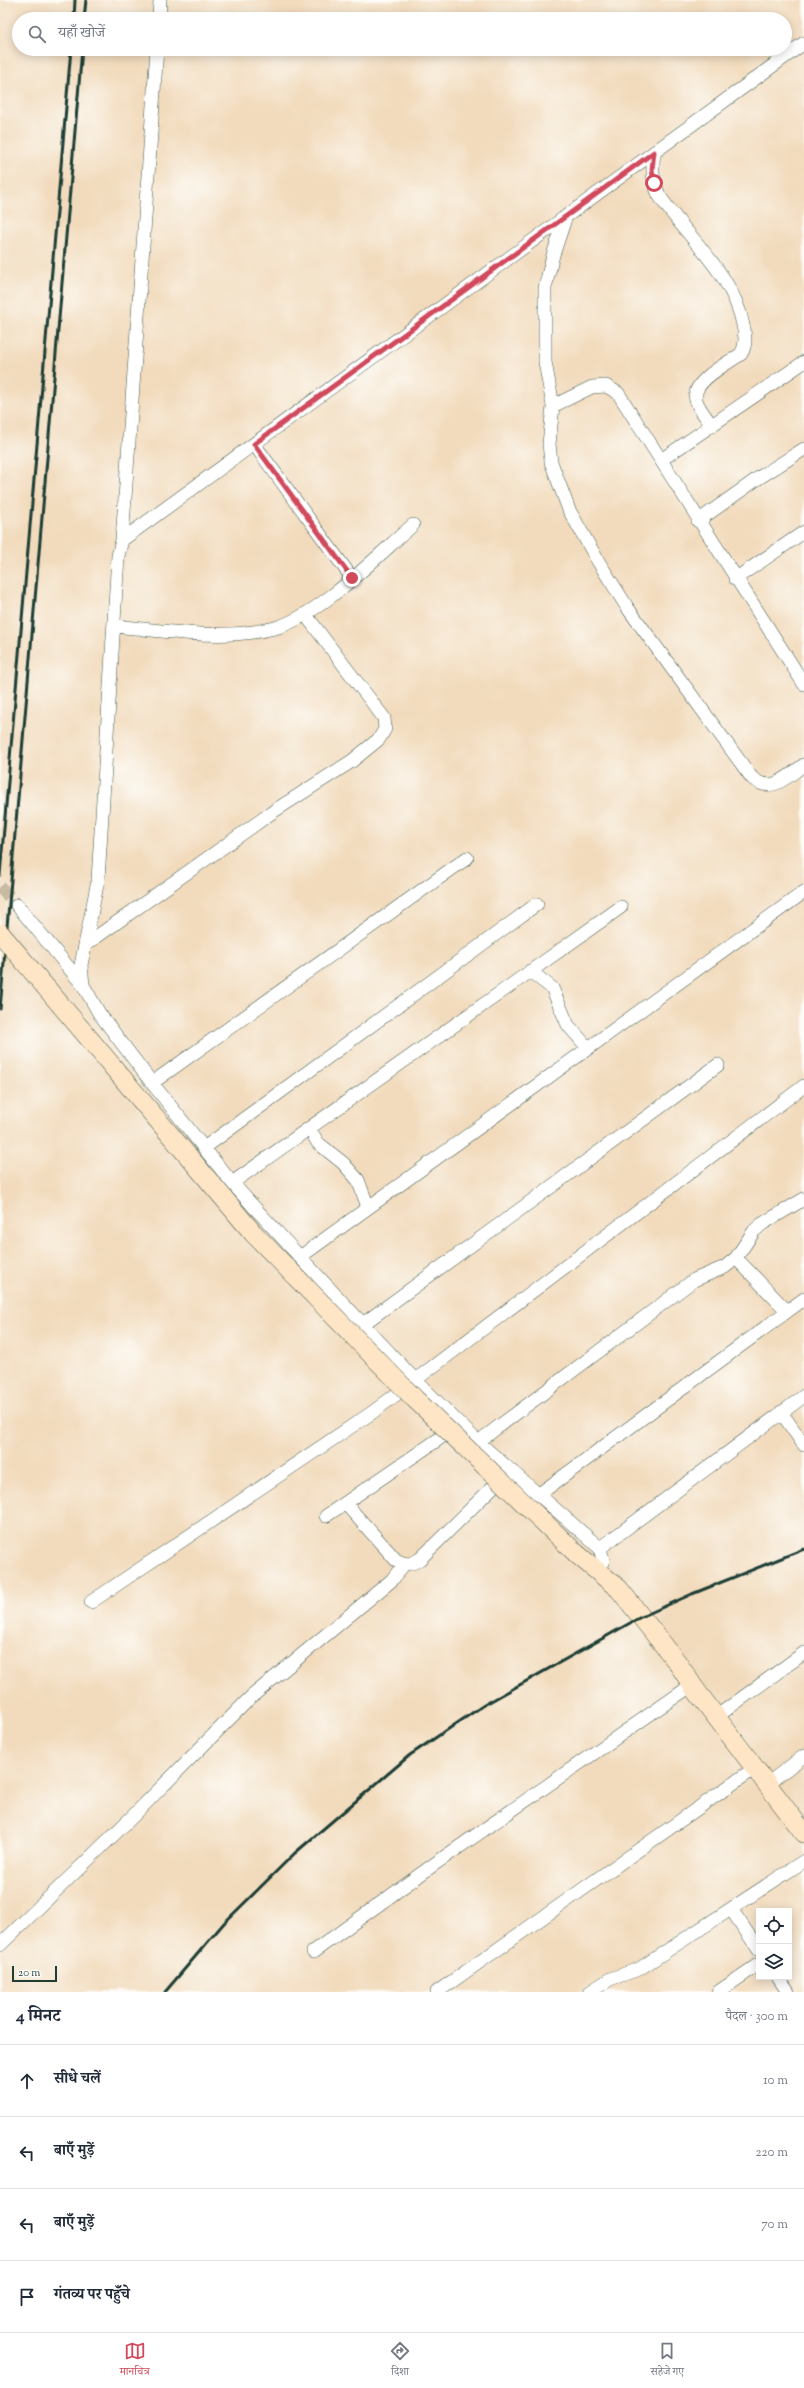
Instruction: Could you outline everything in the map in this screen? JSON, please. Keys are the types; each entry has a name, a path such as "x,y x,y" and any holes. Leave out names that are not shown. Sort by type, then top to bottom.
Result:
{"main road":[{"path":"0,933 253,1233 415,1399 578,1555 619,1589 677,1662 692,1686 756,1768 804,1833"}],"street":[{"path":"159,12 160,0"},
{"path":"792,52 804,43"},
{"path":"83,985 81,965 98,880 115,626 118,556 122,540 157,56"},
{"path":"122,540 786,56"},
{"path":"654,152 652,169 654,183 660,195 730,286 740,308 746,340 744,349 741,354 697,385 695,392 696,400 712,426"},
{"path":"566,216 553,255 545,288 545,362 553,406 549,444 551,462 569,510 598,561 627,607 752,778 759,784 768,786 776,783 804,765"},
{"path":"661,460 804,362"},
{"path":"553,406 592,387 606,386 618,393 735,579 804,684"},
{"path":"254,444 352,578"},
{"path":"698,521 757,479 804,449"},
{"path":"115,626 195,634 237,635 276,627 305,614 352,578 413,525"},
{"path":"735,579 804,532"},
{"path":"85,945 274,811 352,761 379,739 385,729 384,718 305,614"},
{"path":"152,1083 467,858"},
{"path":"300,1257 804,892"},
{"path":"204,1148 537,904"},
{"path":"17,905 83,985 99,1013 152,1083 232,1183 414,1379 478,1442 600,1548 603,1560 598,1572"},
{"path":"232,1183 621,907"},
{"path":"530,971 552,988 568,1025 588,1048"},
{"path":"362,1324 718,1065"},
{"path":"91,1602 373,1412 414,1379 804,1086"},
{"path":"309,1128 318,1143 343,1163 358,1180 368,1207"},
{"path":"478,1442 694,1280 725,1267 736,1258 754,1231 762,1224 804,1199"},
{"path":"736,1258 787,1311"},
{"path":"538,1495 804,1299"},
{"path":"600,1548 804,1396"},
{"path":"781,1412 804,1445"},
{"path":"326,1516 461,1424"},
{"path":"345,1503 396,1560 404,1564 412,1564 420,1559 510,1470"},
{"path":"0,1945 131,1818 251,1697 392,1580 404,1564"},
{"path":"716,1717 804,1653"},
{"path":"313,1952 442,1858 692,1686"},
{"path":"767,1784 804,1756"},
{"path":"436,1992 756,1768"},
{"path":"590,1992 610,1979 639,1969 804,1861"},
{"path":"731,1909 756,1946"},
{"path":"718,1992 756,1966"},
{"path":"780,1980 788,1992"}],"tunnel":[{"path":"0,887 17,905"}],"railway":[{"path":"74,12 75,0"},
{"path":"85,12 86,0"},
{"path":"0,875 70,56"},
{"path":"0,1009 81,56"},
{"path":"165,1992 224,1923 295,1853 410,1755 484,1705 639,1618 692,1594 804,1549"}],"route":[{"path":"352,578 254,444 654,152 652,169 654,183"}]}
